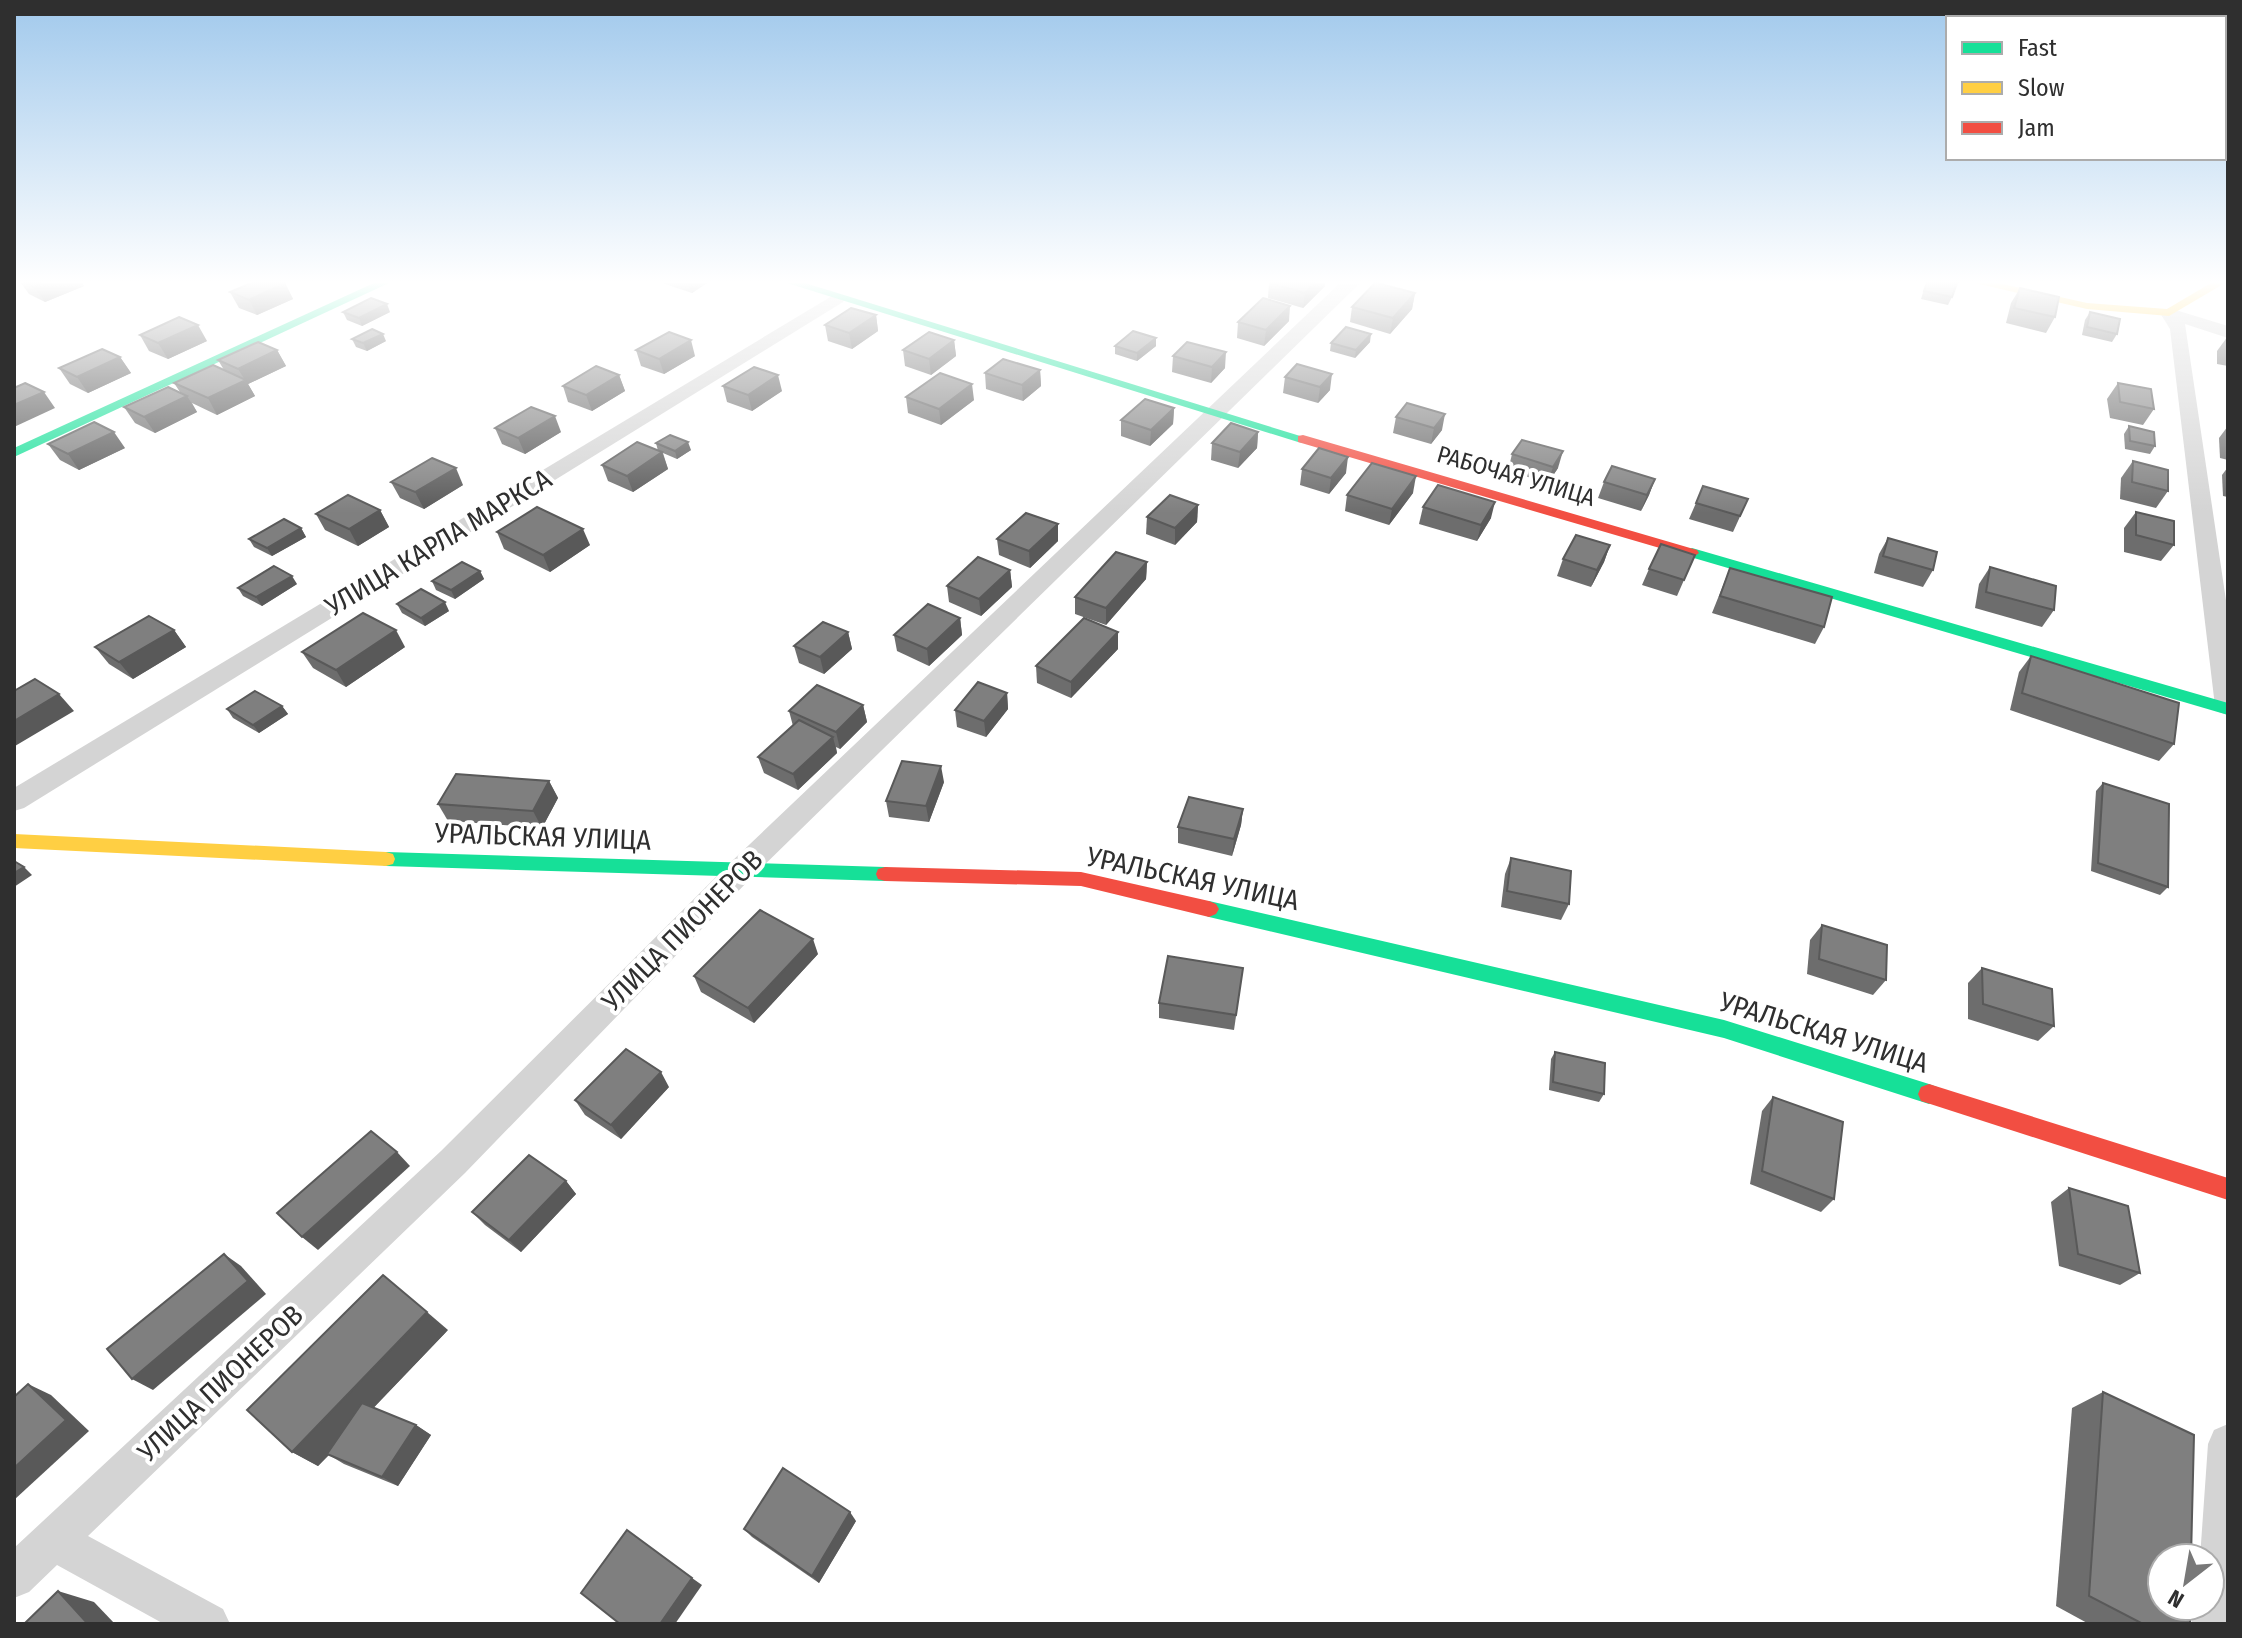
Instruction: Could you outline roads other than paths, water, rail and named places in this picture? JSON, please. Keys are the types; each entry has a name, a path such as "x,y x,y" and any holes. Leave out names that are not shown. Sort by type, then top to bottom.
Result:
{"street":[{"path":"14,453 218,359"},
{"name":"УЛИЦА КАРЛА МАРКСА","path":"14,801 736,359"},
{"name":"РАБОЧАЯ УЛИЦА","path":"1038,359 2228,707"},
{"name":"УЛИЦА ПИОНЕРОВ","path":"14,1577 453,1162 741,870 1273,359"},
{"path":"2183,359 2228,707"},
{"name":"УРАЛЬСКАЯ УЛИЦА","path":"14,841 438,862 1081,879 1724,1029 2228,1189"},
{"path":"2213,1624 2219,1590 2228,1444"},
{"path":"54,1540 208,1624"}]}
